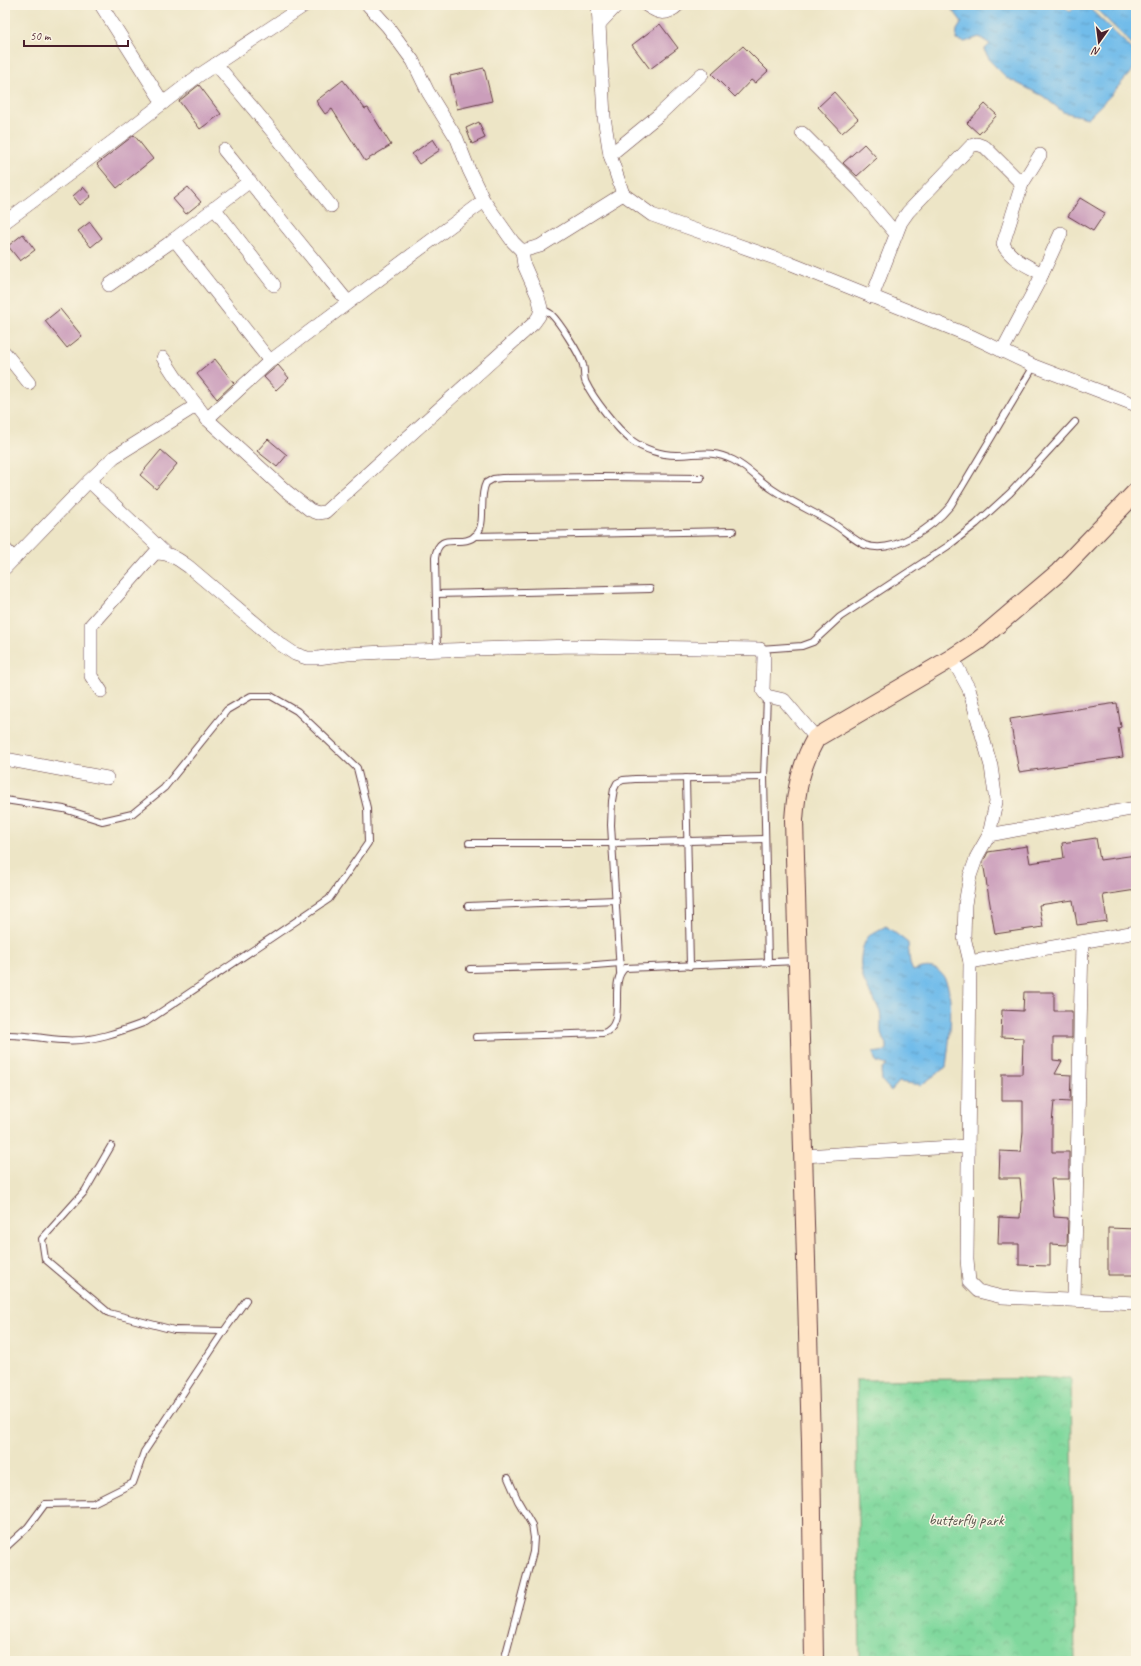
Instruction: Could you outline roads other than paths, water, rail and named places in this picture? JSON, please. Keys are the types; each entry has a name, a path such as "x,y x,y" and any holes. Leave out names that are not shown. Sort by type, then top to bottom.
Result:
{"street":[{"path":"101,5 163,103"},
{"path":"5,222 216,64 305,5"},
{"path":"163,358 207,419 286,491 310,510 318,513 325,512 534,323 539,316 541,308 538,297 524,265 522,251 513,242 484,201 468,170 456,138 428,92 413,61 388,27 368,5"},
{"path":"598,5 604,117 610,155 623,194 652,215 789,264 1002,351 1034,366 1136,405"},
{"path":"599,24 617,5"},
{"path":"646,5 663,13 671,12 678,5"},
{"path":"216,64 272,131 331,206"},
{"path":"610,155 660,114 702,74"},
{"path":"802,133 859,190 896,234"},
{"path":"872,297 896,234 908,212 971,146 977,144 985,147 1022,184"},
{"path":"224,150 348,302"},
{"path":"1040,155 1022,184 1003,244 1006,252 1042,274"},
{"path":"109,285 174,239 250,181"},
{"path":"522,251 540,246 623,194"},
{"path":"207,419 270,361 484,201"},
{"path":"214,208 274,285"},
{"path":"1002,351 1042,274 1061,233"},
{"path":"174,239 270,361"},
{"path":"5,353 30,383"},
{"path":"8,559 114,458 197,405"},
{"path":"89,481 164,552 189,567 280,644 295,654 307,658 318,658 347,654 571,646 760,649 764,655 763,692 766,696 784,700 816,738"},
{"path":"814,1661 804,1156 794,820 798,780 807,753 816,738 952,658 978,641 1059,572 1136,492"},
{"path":"101,691 91,676 91,625 150,557 155,553 164,552"},
{"path":"952,658 969,689 991,766 996,802 989,835 977,856 970,876 965,904 964,937 970,962 967,1259 969,1282 978,1291 1002,1297 1136,1303"},
{"path":"5,759 107,778"},
{"path":"989,835 1136,808"},
{"path":"970,962 1136,932"},
{"path":"1074,1300 1082,942"},
{"path":"804,1156 968,1146"}],"lane":[{"path":"541,308 550,313 558,323 579,356 583,364 585,380 589,390 631,440 646,448 662,453 677,455 706,452 721,455 733,460 771,489 799,506 832,523 864,544 875,547 887,547 904,541 942,516 951,505 1034,366"},
{"path":"760,649 802,646 813,642 840,617 948,546 976,524 1010,493 1074,422"},
{"path":"437,651 436,549 440,544 447,541 469,539 475,536 480,530 483,489 486,483 493,479 602,477 701,478"},
{"path":"475,536 733,531"},
{"path":"436,594 650,589"},
{"path":"5,800 64,809 102,821 132,814 164,788 227,710 251,696 272,696 297,711 357,768 367,808 368,843 329,899 146,1022 115,1034 77,1040 65,1041 22,1035 5,1035"},
{"path":"766,696 764,777 768,963"},
{"path":"476,1037 603,1032 610,1030 614,1025 620,972 612,801 614,789 617,783 623,780 635,779 764,777"},
{"path":"686,778 690,966"},
{"path":"469,843 613,843 766,838"},
{"path":"468,906 616,900"},
{"path":"620,972 625,968 635,967 799,961"},
{"path":"470,969 583,966 620,963"},
{"path":"111,1146 85,1191 42,1239 46,1259 109,1313 174,1330 224,1331"},
{"path":"5,1548 28,1527 45,1504 93,1503 133,1483 144,1452 246,1300"},
{"path":"504,1661 530,1564 534,1538 532,1525 518,1501 508,1478"}],"water":[{"path":"949,5 1063,5 1070,12 1077,5 1086,5 1136,53 1136,66 1111,95 1088,118 1063,112 1043,96 1007,78 991,62 984,50 990,44 979,37 965,42 956,40 957,30 962,22"},
{"path":"1092,5 1136,5 1136,48"},
{"path":"886,926 908,943 910,964 913,971 929,967 941,973 947,984 951,1019 946,1067 921,1085 899,1082 891,1091 882,1081 881,1070 887,1065 876,1062 873,1053 886,1051 886,1044 883,1040 881,1032 880,1012 864,981 861,969 862,949 868,937"}],"park label":[{"name":"butterfly park","path":"966,1520"}]}
